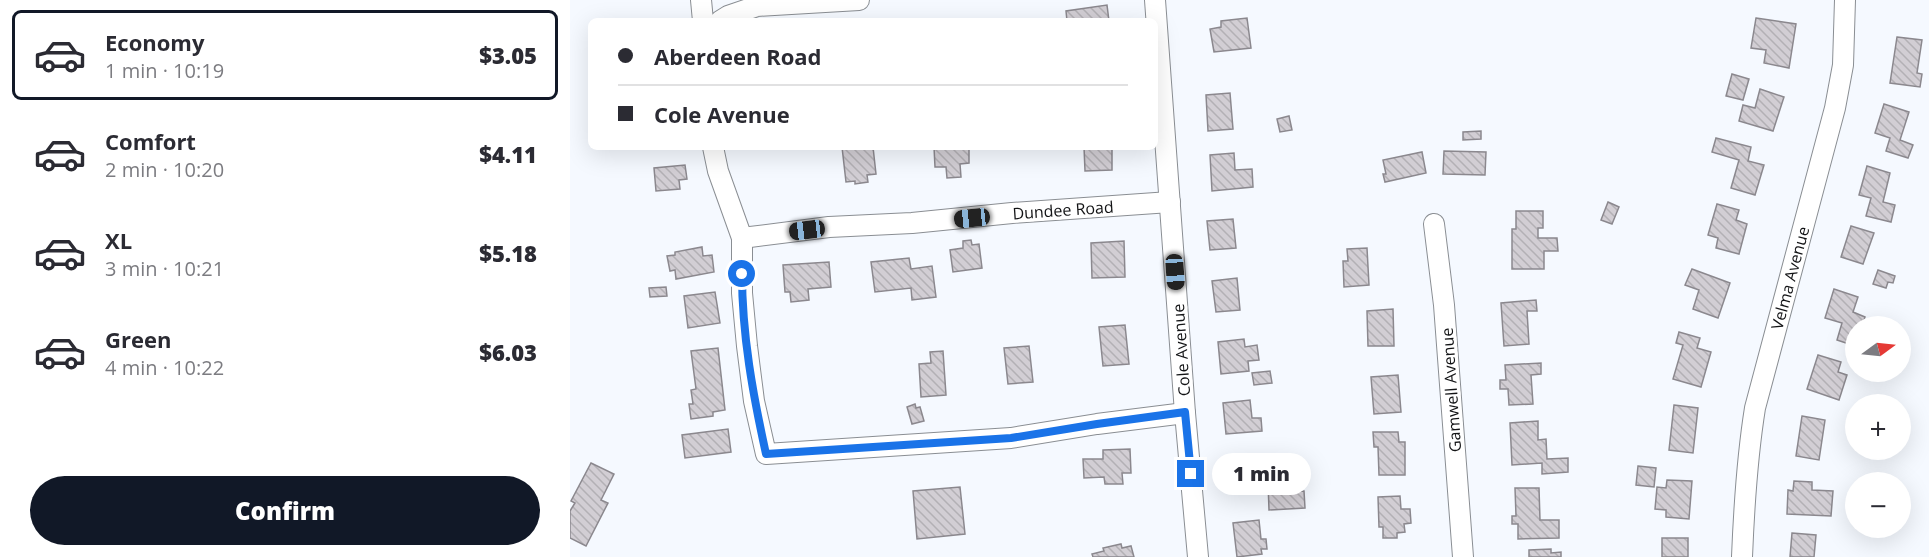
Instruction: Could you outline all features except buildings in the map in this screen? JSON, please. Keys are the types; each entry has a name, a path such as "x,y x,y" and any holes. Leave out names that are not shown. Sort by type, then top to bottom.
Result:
{"street":[{"path":"701,0 703,18"},
{"path":"725,18 757,6 859,0"},
{"name":"Cole Avenue","path":"1155,0 1156,18"},
{"name":"Velma Avenue","path":"1742,557 1746,468 1755,408 1835,108 1843,65 1845,0"},
{"name":"Cole Avenue","path":"1158,40 1198,557"},
{"path":"713,150 742,238 742,292 747,346 754,401 766,454 1011,438 1185,412"},
{"name":"Dundee Road","path":"742,238 829,227 912,224 1012,213 1170,202"},
{"name":"Gamwell Avenue","path":"1434,224 1444,305 1463,557"}],"route":[{"path":"742,274 754,401 766,454 1011,438 1185,412 1191,474"}]}
